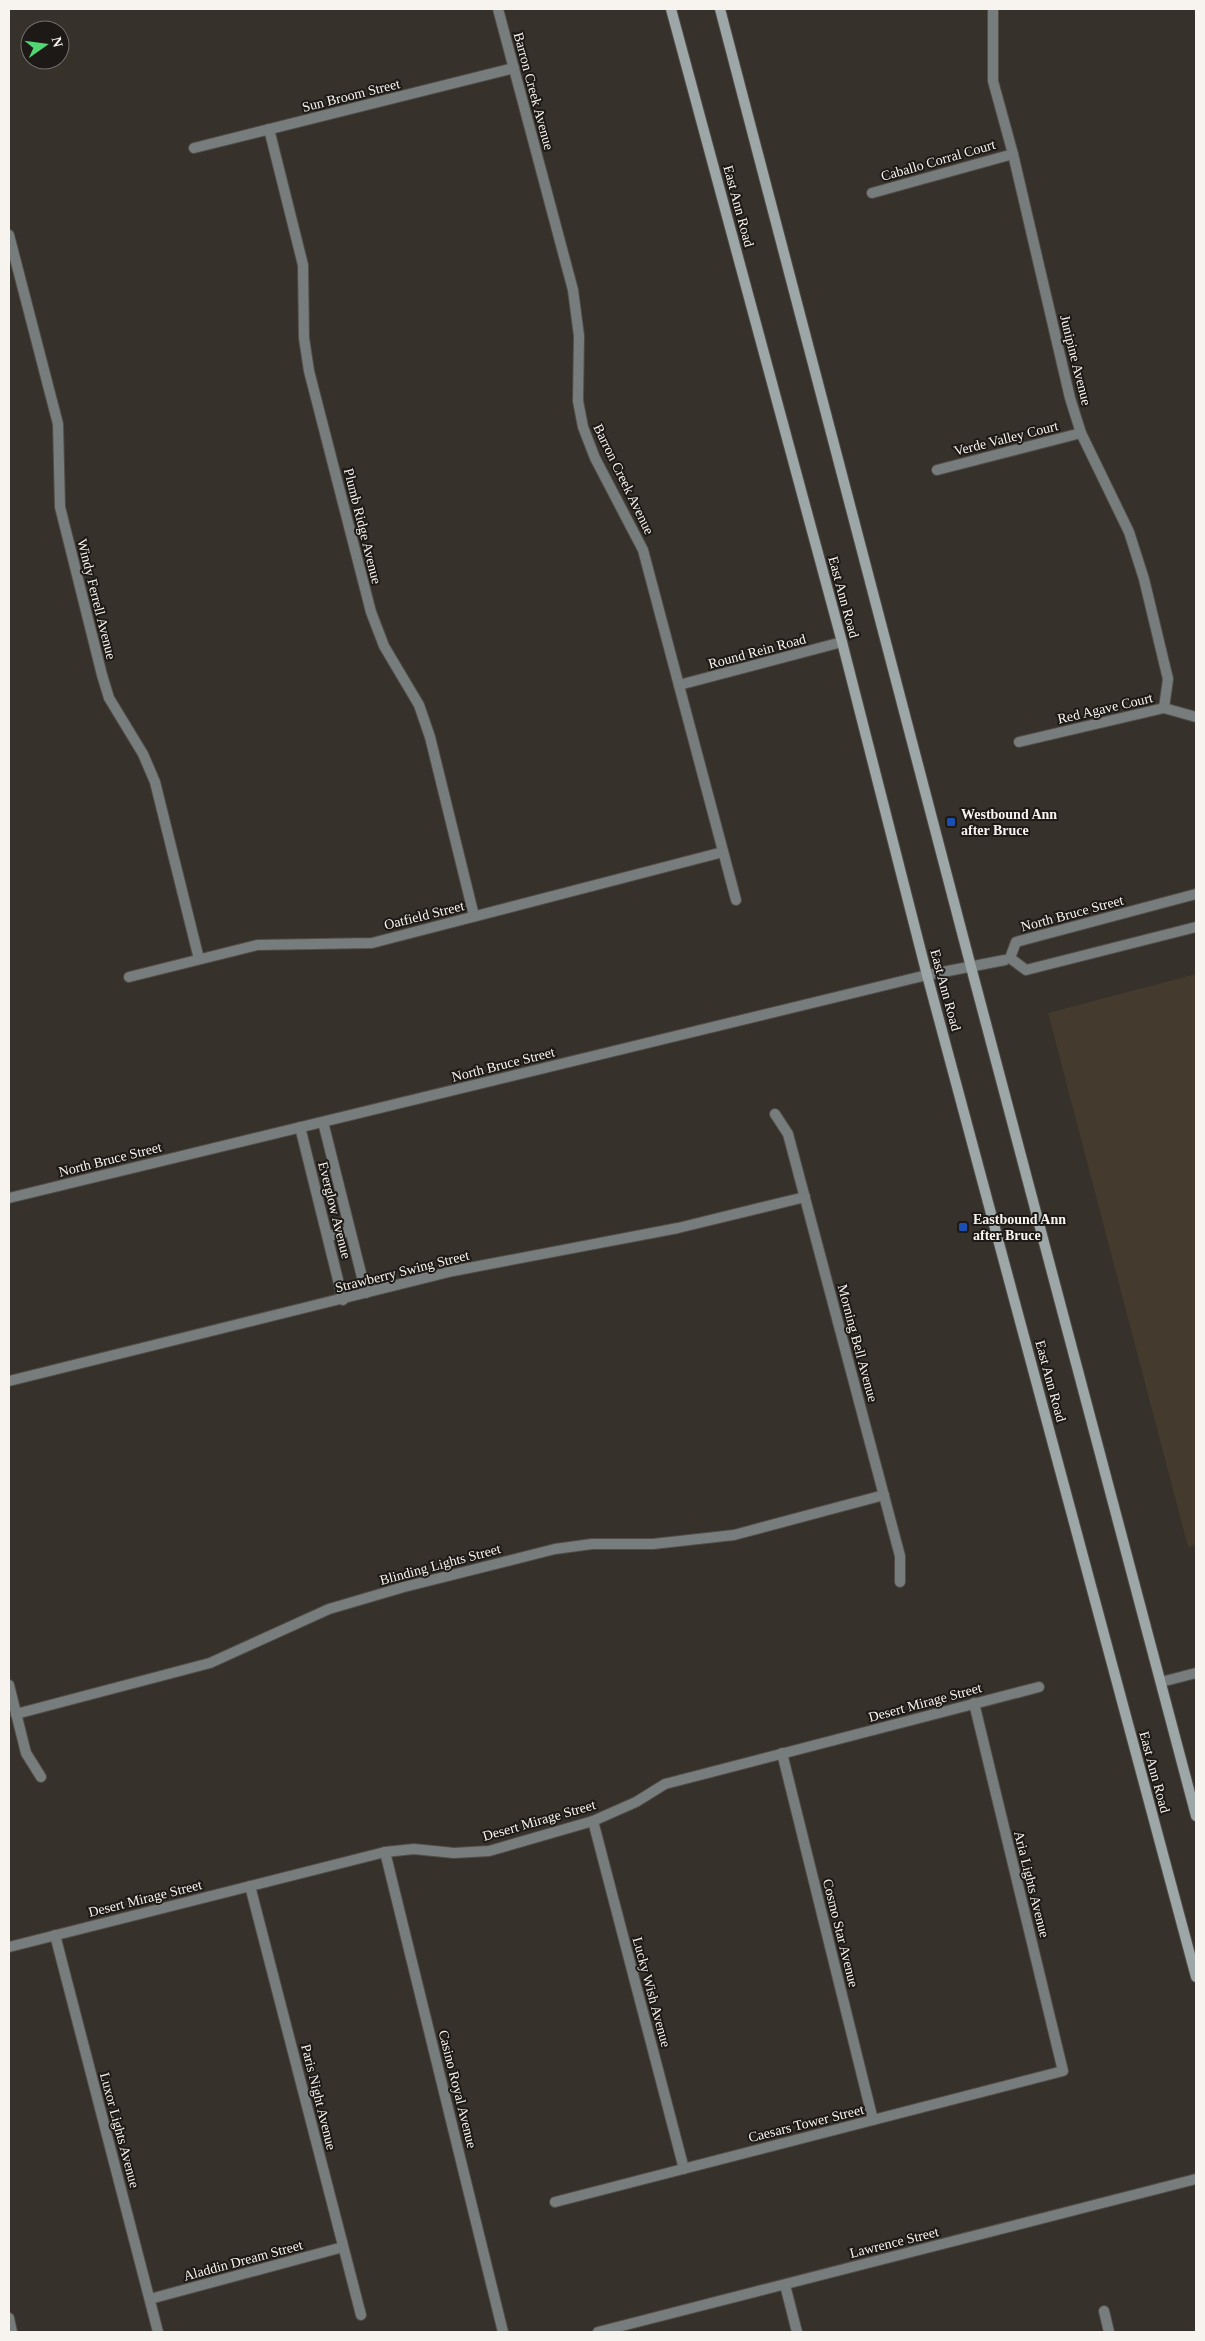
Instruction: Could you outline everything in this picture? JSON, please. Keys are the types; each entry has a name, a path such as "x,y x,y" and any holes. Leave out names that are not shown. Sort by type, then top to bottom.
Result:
{"main road":[{"name":"East Ann Road","path":"671,9 842,642 927,975 1196,1977"},
{"name":"East Ann Road","path":"720,9 1196,1816"}],"street":[{"name":"Barron Creek Avenue","path":"498,9 574,290 579,336 578,401 583,427 595,458 643,550 736,900"},
{"name":"Junipine Avenue","path":"993,9 993,80 1013,154 1070,398 1081,433 1118,507 1144,579 1168,679 1164,708"},
{"name":"Sun Broom Street","path":"194,148 514,68"},
{"name":"Plumb Ridge Avenue","path":"269,129 303,265 304,338 309,371 371,612 384,646 419,706 430,737 474,916"},
{"name":"Caballo Corral Court","path":"872,193 1013,154"},
{"name":"Windy Ferrell Avenue","path":"9,234 58,424 60,507 95,648 109,698 143,754 155,782 199,959"},
{"name":"Verde Valley Court","path":"937,470 1081,433"},
{"name":"Round Rein Road","path":"679,685 842,642"},
{"name":"Red Agave Court","path":"1019,742 1164,708 1196,717"},
{"name":"Oatfield Street","path":"129,977 257,945 372,943 722,852"},
{"name":"North Bruce Street","path":"1196,894 1016,942 1010,958 1026,970 1196,927"},
{"name":"North Bruce Street","path":"9,1198 927,975 1005,960"},
{"name":"Morning Bell Avenue","path":"775,1114 788,1134 805,1197 900,1556 900,1582"},
{"name":"Everglow Avenue","path":"323,1122 366,1293"},
{"name":"Everglow Avenue","path":"300,1127 343,1300"},
{"name":"Strawberry Swing Street","path":"9,1381 343,1300 453,1271 678,1228 805,1197"},
{"path":"328,1236 350,1231"},
{"name":"Blinding Lights Street","path":"16,1714 210,1663 328,1610 404,1587 554,1549 592,1544 652,1544 734,1535 884,1495"},
{"path":"1161,1682 1196,1673"},
{"path":"9,1685 26,1753 41,1777"},
{"name":"Desert Mirage Street","path":"9,1947 386,1852 414,1848 454,1853 489,1851 593,1821 636,1802 665,1784 1039,1687"},
{"name":"Aria Lights Avenue","path":"974,1703 1063,2071"},
{"name":"Cosmo Star Avenue","path":"782,1753 873,2120"},
{"name":"Lucky Wish Avenue","path":"593,1821 684,2169"},
{"name":"Casino Royal Avenue","path":"386,1852 504,2332"},
{"name":"Paris Night Avenue","path":"250,1886 361,2315"},
{"name":"Luxor Lights Avenue","path":"55,1935 158,2332"},
{"name":"Caesars Tower Street","path":"555,2202 1063,2071"},
{"name":"Lawrence Street","path":"598,2332 1196,2179"},
{"name":"Aladdin Dream Street","path":"150,2299 343,2247"},
{"path":"784,2284 797,2332"},
{"path":"1104,2311 1109,2332"},
{"path":"9,2318 12,2332"}],"shaded area":[{"path":"1196,974 1196,1545 1188,1547 1048,1013"}],"place":[{"name":"Westbound Ann after Bruce","path":"951,822"},
{"name":"Eastbound Ann after Bruce","path":"963,1227"}]}
